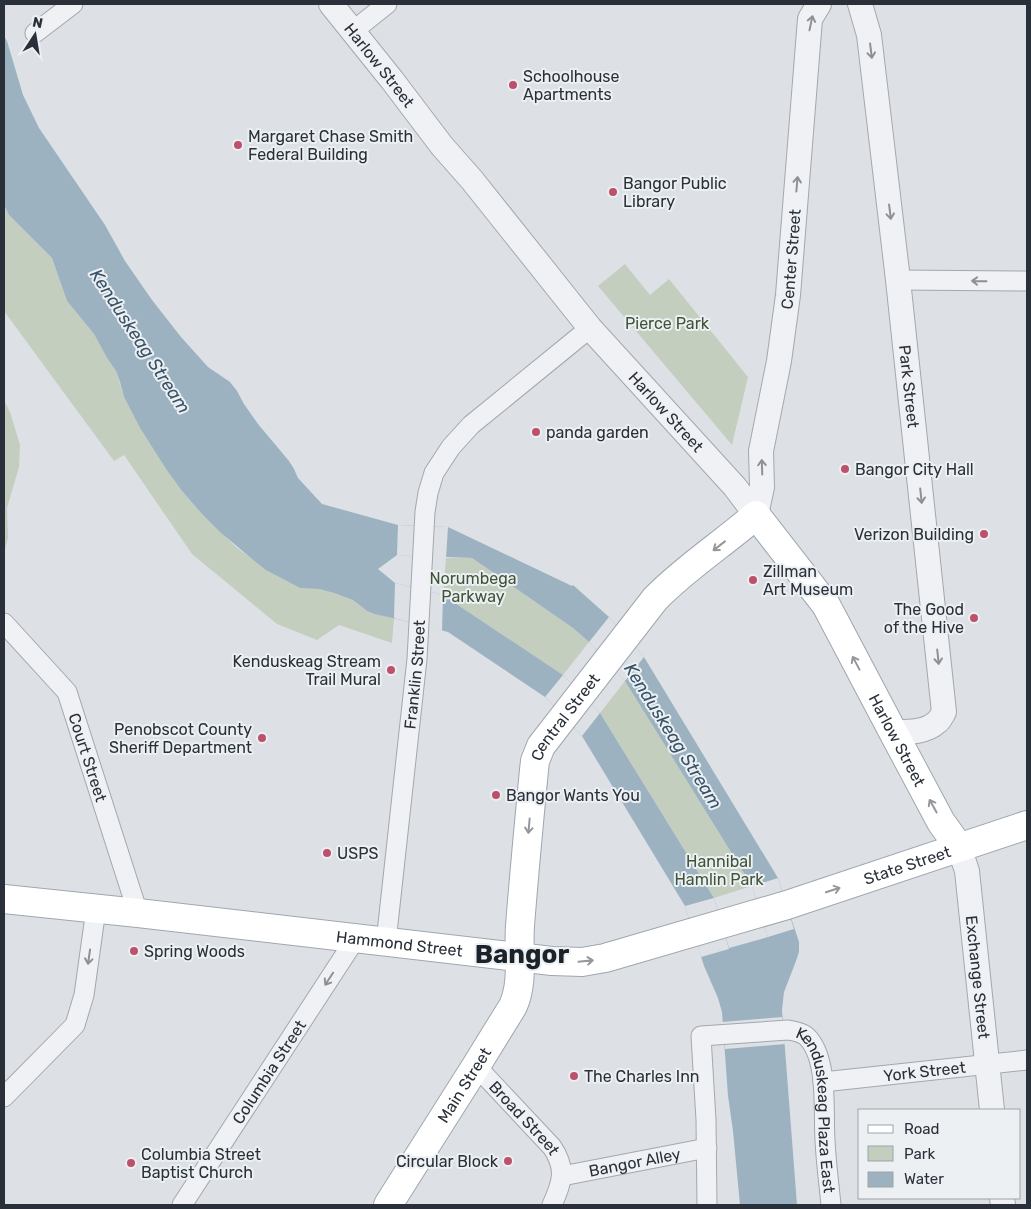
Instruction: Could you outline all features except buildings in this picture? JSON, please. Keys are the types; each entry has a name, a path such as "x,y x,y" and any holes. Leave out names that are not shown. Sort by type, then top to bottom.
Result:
{"main road":[{"name":"Central Street","path":"520,958 520,926 535,761 541,746 648,607 670,584 756,515"},
{"name":"Harlow Street","path":"756,515 826,605 941,822 959,847"},
{"name":"State Street","path":"787,905 1027,825"},
{"name":"Hammond Street","path":"4,900 138,913 520,958 582,962 605,958 787,905"},
{"name":"Main Street","path":"388,1205 515,1001 519,984 520,958"}],"street":[{"path":"35,33 72,4"},
{"name":"Harlow Street","path":"330,4 442,146 472,180 590,328 735,487 756,515"},
{"path":"353,31 387,4"},
{"name":"Center Street","path":"756,515 762,487 761,451 779,361 788,295 810,19 819,4"},
{"name":"Park Street","path":"860,4 869,35 898,280 944,712 937,722 928,728 914,732 892,732"},
{"path":"898,280 1027,281"},
{"name":"Franklin Street","path":"386,942 416,659 426,503 434,473 451,446 472,425 590,328"},
{"name":"Court Street","path":"4,623 67,692 138,913"},
{"name":"Exchange Street","path":"959,847 967,871 992,1109"},
{"path":"4,1097 76,1025 84,995 96,909"},
{"name":"Columbia Street","path":"182,1205 356,938"},
{"name":"Kenduskeag Plaza East","path":"707,1148 701,1036 784,1030 802,1034 809,1040 818,1057 823,1082 825,1149 831,1205"},
{"name":"York Street","path":"823,1082 1027,1060"},
{"name":"Broad Street","path":"476,1066 552,1147 559,1159 562,1176"},
{"path":"707,1148 707,1205"},
{"name":"Bangor Alley","path":"562,1176 707,1148"},
{"path":"552,1205 562,1176"}],"green space":[{"path":"4,205 9,215 52,258 67,301 94,334 116,371 124,397 140,428 166,469 202,514 236,547 283,579 300,588 319,589 334,593 353,600 374,614 394,618 392,643 339,625 317,640 277,624 192,554 124,455 114,461 4,311"},
{"name":"Pierce Park","path":"625,264 650,295 669,279 748,377 732,445 598,286"},
{"path":"4,400 10,412 20,445 19,467 7,508 8,538 4,553"},
{"name":"Norumbega Parkway","path":"446,558 472,558 573,628 589,642 563,675 443,595"},
{"name":"Hannibal Hamlin Park","path":"625,681 752,886 714,898 600,713"}],"water":[{"name":"Kenduskeag Stream","path":"4,36 23,95 39,128 105,225 125,261 181,337 208,367 230,382 258,424 289,461 298,478 322,504 398,525 448,527 573,585 609,617 644,657 778,878 799,942 799,952 784,992 782,1010 797,1205 740,1205 728,1096 722,1012 718,998 704,966 685,906 582,736 545,697 448,632 374,614 353,600 334,593 319,589 300,588 266,570 220,532 182,491 140,428 124,397 116,371 94,334 67,301 52,258 9,215 4,205","holes":["397,555 472,558 573,628 589,642 625,681 752,886 768,937 729,948 714,898 600,713 563,675 443,595 395,583 378,569"]}],"pier":[{"path":"398,525 448,527 446,558 397,555"},
{"path":"395,583 443,595 442,631 394,618"},
{"path":"609,617 644,657 625,681 589,642"},
{"path":"563,675 600,713 582,736 545,697"},
{"path":"778,878 794,929 768,937 752,886"},
{"path":"714,898 729,949 701,957 685,906"},
{"path":"782,1017 785,1044 725,1049 722,1022"}],"place":[{"name":"Schoolhouse Apartments","path":"513,85"},
{"name":"Margaret Chase Smith Federal Building","path":"238,145"},
{"name":"Bangor Public Library","path":"613,192"},
{"name":"panda garden","path":"536,432"},
{"name":"Bangor City Hall","path":"845,469"},
{"name":"Verizon Building","path":"984,534"},
{"name":"Zillman Art Museum","path":"753,580"},
{"name":"The Good of the Hive","path":"974,618"},
{"name":"Kenduskeag Stream Trail Mural","path":"391,670"},
{"name":"Penobscot County Sheriff Department","path":"262,738"},
{"name":"Bangor Wants You","path":"496,795"},
{"name":"USPS","path":"327,853"},
{"name":"Spring Woods","path":"134,951"},
{"name":"The Charles Inn","path":"574,1076"},
{"name":"Circular Block","path":"508,1161"},
{"name":"Columbia Street Baptist Church","path":"131,1163"}],"district":[{"name":"Bangor","path":"522,954"}]}
